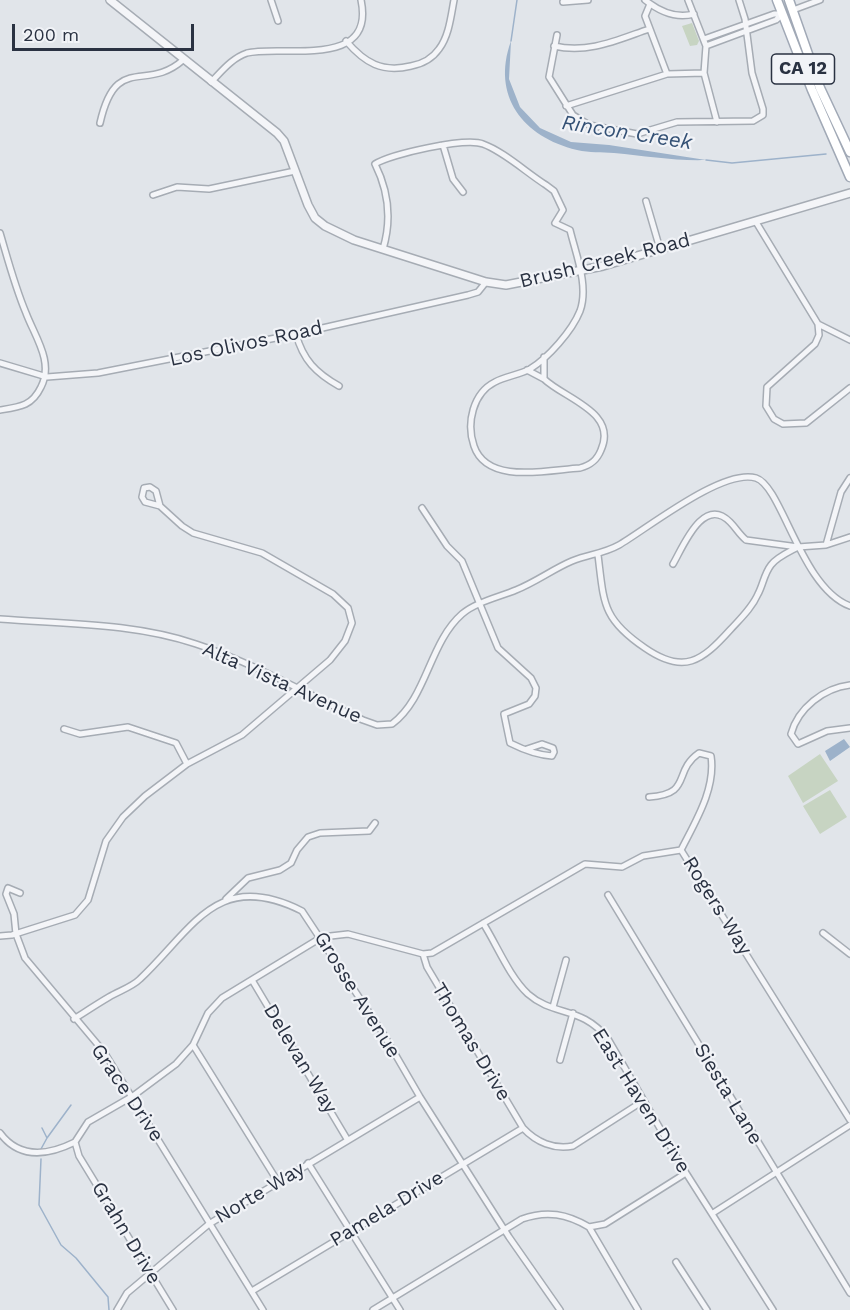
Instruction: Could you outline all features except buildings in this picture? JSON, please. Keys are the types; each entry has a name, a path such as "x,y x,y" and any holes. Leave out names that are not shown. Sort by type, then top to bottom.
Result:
{"main road":[{"name":"CA 12","path":"777,0 835,135 850,152"},
{"name":"CA 12","path":"789,0 820,88 842,162 850,177"},
{"path":"783,14 793,10"}],"street":[{"path":"271,0 278,21"},
{"path":"212,82 235,58 249,52 316,52 335,47 346,41 354,36 358,28 362,10 360,0"},
{"path":"346,41 364,60 380,68 393,70 416,65 431,57 443,42 454,0"},
{"path":"563,2 588,0"},
{"path":"688,0 706,45 704,73 717,122"},
{"path":"557,35 549,77 573,115 589,125 637,134 677,122 747,122 762,115 746,25 739,0"},
{"path":"793,10 820,0"},
{"name":"Brush Creek Road","path":"113,1 183,60 277,133 284,141 308,205 319,222 334,232 486,282 520,284 580,271 850,193"},
{"path":"667,74 645,16 648,2 682,17 694,14"},
{"path":"704,39 774,14 783,14"},
{"path":"706,45 776,20 783,14"},
{"path":"554,46 571,50 596,47 649,29"},
{"path":"100,123 108,95 117,84 126,79 175,67 183,60"},
{"path":"566,106 667,74 704,73"},
{"path":"382,249 388,230 389,214 381,177 375,164 384,158 443,145 482,143 554,191 563,210 555,223 570,230 580,271 583,298 577,318 544,357 527,370 489,386 474,408 471,417 473,444 488,466 503,472 589,466 597,459 604,438 602,422 597,416 554,389 544,379 527,370"},
{"path":"443,145 453,179 463,192"},
{"path":"153,195 177,187 209,189 295,171"},
{"path":"646,201 660,249"},
{"path":"756,222 818,324 819,335 815,344 767,387 766,406 774,419 783,424 806,423 850,388"},
{"path":"0,233 26,313 43,351 47,377 37,398 30,403 0,410"},
{"name":"Los Olivos Road","path":"0,363 47,377 98,373 153,364 468,295 478,292 486,282"},
{"path":"818,324 850,340"},
{"path":"296,334 301,352 310,366 339,386"},
{"path":"544,357 544,379"},
{"name":"Alta Vista Avenue","path":"0,619 148,632 214,651 363,720 377,725 392,724 406,710 455,622 467,610 519,589 574,560 598,555 717,484 749,477 763,482 771,493 798,547"},
{"path":"826,545 841,492 850,478"},
{"path":"0,936 65,921 82,909 88,900 102,851 114,828 145,796 187,764 242,735 330,660 345,641 352,623 348,608 333,594 262,554 193,533 160,506"},
{"path":"422,508 447,546 462,561 498,648 531,678 536,688 535,696 529,704 504,714 510,743 527,749"},
{"path":"673,564 689,532 699,521 709,516 730,521 746,540 798,547 826,545 850,537"},
{"path":"598,555 604,598 613,622 627,636 651,652 681,664 694,661 711,650 749,609 758,595 770,566 798,547"},
{"path":"798,547 829,594 850,606"},
{"path":"850,685 835,686 820,696 802,712 791,734 798,744 827,730 850,728"},
{"path":"64,729 80,734 128,727 176,743 187,764"},
{"name":"Rogers Way","path":"649,797 668,795 675,791 693,758 699,753 711,756 712,765 702,813 681,850 850,1120"},
{"path":"222,902 248,878 280,870 291,863 297,850 308,837 320,833 369,831 375,824"},
{"path":"0,1133 14,1146 37,1154 46,1154 75,1142 88,1122 133,1095 176,1064 192,1045 208,1013 222,998 322,938 348,934 423,954 432,953 585,864 622,867 643,856 681,850"},
{"name":"Grace Drive","path":"20,892 8,888 6,894 14,914 16,934 25,958 104,1052 133,1095 263,1310"},
{"name":"Siesta Lane","path":"608,895 850,1293"},
{"name":"Grosse Avenue","path":"74,1019 138,981 197,917 222,902 251,898 290,905 302,911 322,938 462,1164 560,1310"},
{"name":"East Haven Drive","path":"483,923 529,994 553,1007 573,1013 597,1025 608,1039 686,1173 773,1310"},
{"path":"823,933 850,954"},
{"name":"Thomas Drive","path":"423,954 427,968 523,1128"},
{"path":"553,1007 566,960"},
{"name":"Delevan Way","path":"252,980 347,1139"},
{"path":"560,1060 573,1013"},
{"path":"192,1045 278,1182"},
{"name":"Norte Way","path":"117,1310 127,1293 209,1224 420,1097"},
{"path":"523,1128 532,1137 546,1144 561,1148 573,1146 643,1101"},
{"path":"713,1213 850,1125"},
{"name":"Pamela Drive","path":"252,1291 523,1128"},
{"name":"Grahn Drive","path":"75,1142 79,1156 173,1310"},
{"path":"308,1164 400,1310"},
{"path":"373,1310 522,1219 545,1212 564,1216 590,1227 605,1224 686,1173"},
{"path":"590,1227 638,1310"},
{"path":"676,1262 706,1310"}],"green space":[{"path":"692,23 699,41 697,45 690,46 682,26"},
{"path":"820,754 838,781 803,803 788,776"},
{"path":"830,790 847,817 820,834 803,806"}],"water":[{"path":"511,41 509,79 520,107 540,128 571,142 609,145 706,160 582,151 558,144 541,135 516,111 509,96 505,79 506,61"},
{"path":"844,739 850,747 830,761 825,751"}],"waterway":[{"name":"Rincon Creek","path":"511,41 517,0"},
{"name":"Rincon Creek","path":"706,160 732,163 826,154"},
{"path":"47,1138 71,1105"},
{"path":"41,1149 47,1138 42,1128"},
{"path":"41,1159 39,1205 61,1245 76,1258 108,1297 109,1310"}]}
